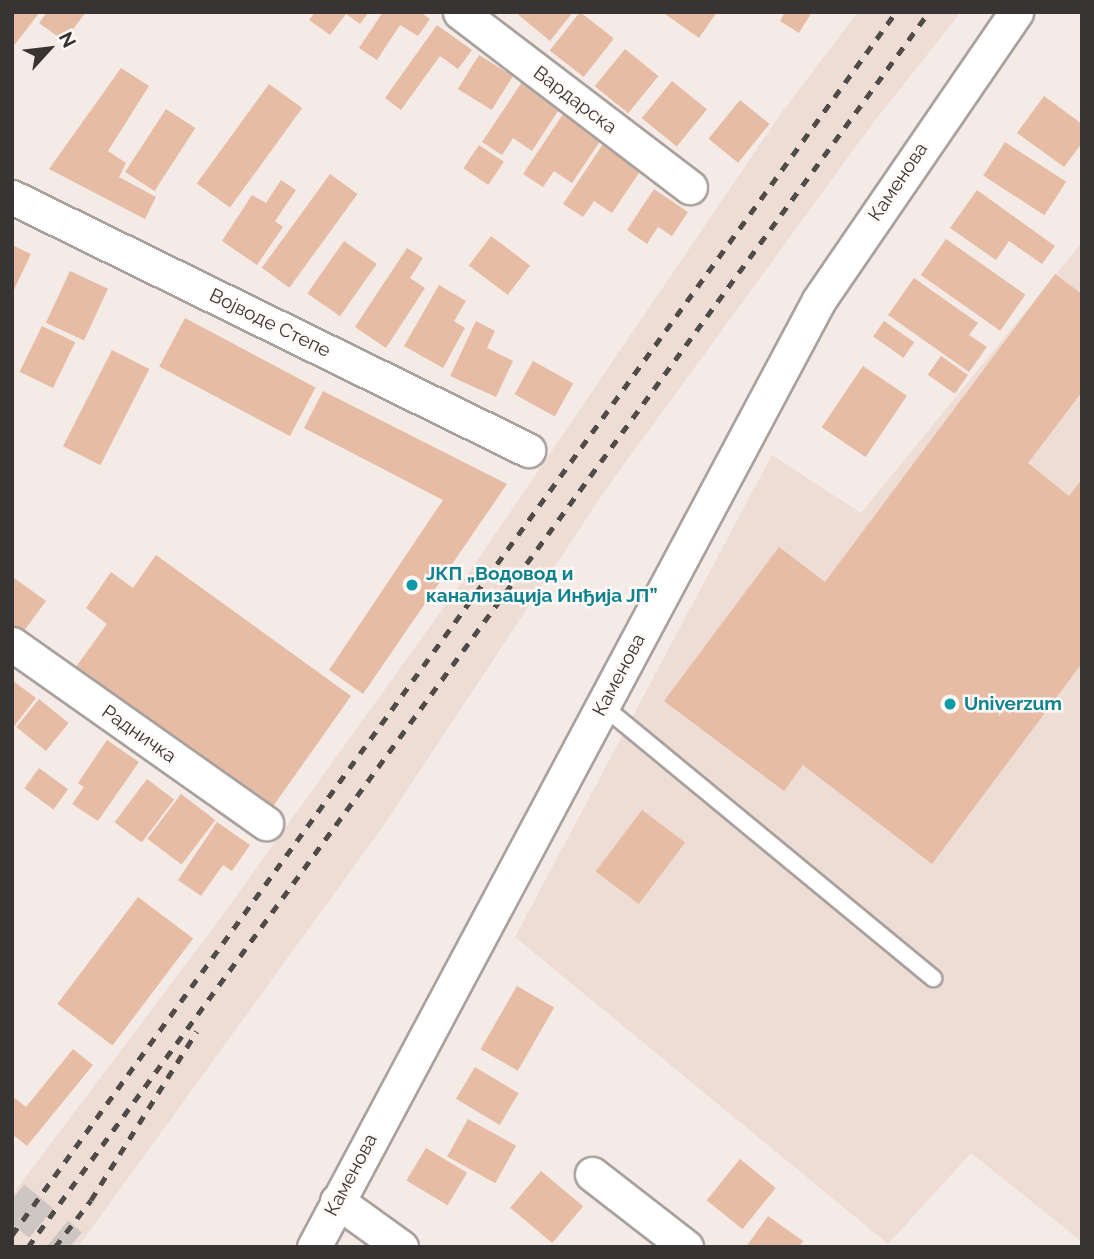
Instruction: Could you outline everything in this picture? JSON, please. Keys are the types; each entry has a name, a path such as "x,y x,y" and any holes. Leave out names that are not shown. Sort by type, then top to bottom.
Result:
{"street":[{"name":"Вардарска","path":"460,12 690,187"},
{"name":"Каменова","path":"314,1247 819,300 1016,12"},
{"name":"Војводе Степе","path":"12,197 528,450"},
{"name":"Радничка","path":"12,645 266,823"},
{"path":"592,1174 686,1247"},
{"path":"337,1201 401,1247"}],"lane":[{"path":"603,706 933,978"}],"shaded area":[{"path":"858,12 961,12 873,123 606,489 384,825 78,1247 12,1247 12,1195 217,923 477,561 782,112"},
{"path":"1080,245 1082,1242 971,1153 888,1244 515,937 772,455 861,513"}],"building":[{"path":"12,12 40,12 12,48"},
{"path":"47,12 86,12 64,41 39,23"},
{"path":"315,12 369,12 360,24 346,14 330,35 309,20"},
{"path":"383,12 420,12 430,19 418,36 400,25 377,60 359,48"},
{"path":"515,12 573,12 550,41"},
{"path":"580,12 614,38 584,77 550,51"},
{"path":"662,12 717,12 699,38"},
{"path":"785,12 812,12 799,33 780,21"},
{"path":"437,25 472,50 458,69 440,56 401,110 385,98"},
{"path":"625,49 658,76 628,113 595,86"},
{"path":"479,55 513,76 492,110 458,89"},
{"path":"121,68 149,86 108,151 126,163 119,177 156,197 145,219 49,169"},
{"path":"672,81 707,109 677,147 642,118"},
{"path":"522,82 560,108 532,151 513,138 502,155 482,142"},
{"path":"269,84 302,108 230,208 197,184"},
{"path":"1044,96 1082,124 1082,143 1064,167 1017,133"},
{"path":"740,100 770,124 738,163 709,139"},
{"path":"166,109 195,128 155,191 125,172"},
{"path":"563,114 601,140 572,183 554,171 543,187 523,174"},
{"path":"1005,142 1066,182 1044,215 983,176"},
{"path":"603,144 641,170 612,213 594,201 583,217 563,204"},
{"path":"479,145 504,162 488,185 463,168"},
{"path":"330,174 358,194 289,288 262,268"},
{"path":"281,180 296,190 275,221 283,227 257,265 222,241 252,195 266,203"},
{"path":"654,189 688,212 672,236 658,227 647,244 627,230"},
{"path":"977,190 1055,246 1042,264 1009,241 996,260 950,228"},
{"path":"491,236 530,265 508,295 469,266"},
{"path":"946,239 1025,295 1000,331 921,275"},
{"path":"344,241 377,264 340,316 307,293"},
{"path":"12,245 31,254 12,294"},
{"path":"407,248 423,258 410,278 425,288 386,348 355,327"},
{"path":"70,271 108,289 84,340 46,323"},
{"path":"1055,274 1082,294 1082,392 1028,463 1069,496 1082,479 1082,663 932,864 803,765 784,791 664,701 779,547 825,582"},
{"path":"914,278 978,323 969,335 987,347 969,372 888,315"},
{"path":"439,285 466,301 454,321 465,328 443,368 404,346"},
{"path":"185,318 316,387 290,436 159,367"},
{"path":"476,321 495,331 487,348 513,361 496,397 450,376"},
{"path":"884,321 914,342 903,358 873,337"},
{"path":"42,326 75,342 53,388 20,372"},
{"path":"112,350 149,369 100,465 63,446"},
{"path":"941,356 968,375 955,394 928,375"},
{"path":"533,361 573,383 555,417 515,394"},
{"path":"863,366 907,396 866,457 822,427"},
{"name":"ЈКП „Водовод и канализација Инђија ЈП”","path":"323,391 507,484 363,694 329,670 443,500 304,428"},
{"path":"156,555 351,696 269,812 73,671 107,624 86,608 111,572 133,588"},
{"path":"14,578 46,601 18,639 12,635"},
{"path":"12,680 36,698 12,729"},
{"path":"39,699 69,723 46,751 16,727"},
{"path":"107,740 139,762 98,821 72,804 84,787 78,783"},
{"path":"39,768 68,789 53,809 24,788"},
{"path":"147,779 174,799 142,843 115,822"},
{"path":"181,794 215,820 182,865 147,839"},
{"path":"642,810 685,842 639,904 596,871"},
{"path":"217,822 250,845 232,871 223,865 201,896 178,880"},
{"path":"138,897 193,939 112,1046 57,1004"},
{"path":"517,986 554,1007 518,1071 481,1049"},
{"path":"73,1049 93,1065 27,1146 12,1134 12,1096 26,1107"},
{"path":"475,1067 519,1093 500,1125 456,1099"},
{"path":"468,1119 516,1146 495,1183 447,1157"},
{"path":"426,1148 467,1173 448,1205 406,1181"},
{"path":"740,1159 776,1188 742,1229 707,1200"},
{"path":"541,1171 583,1206 552,1243 510,1208"},
{"path":"768,1216 803,1241 799,1247 746,1247"}],"tunnel":[{"path":"12,1199 70,1247"}],"railway":[{"path":"12,1235 896,12"},
{"path":"28,1247 929,12"},
{"path":"55,1247 91,1200 197,1031"}],"place":[{"name":"ЈКП „Водовод и канализација Инђија ЈП”","path":"412,585"},
{"name":"Univerzum","path":"950,704"}]}
